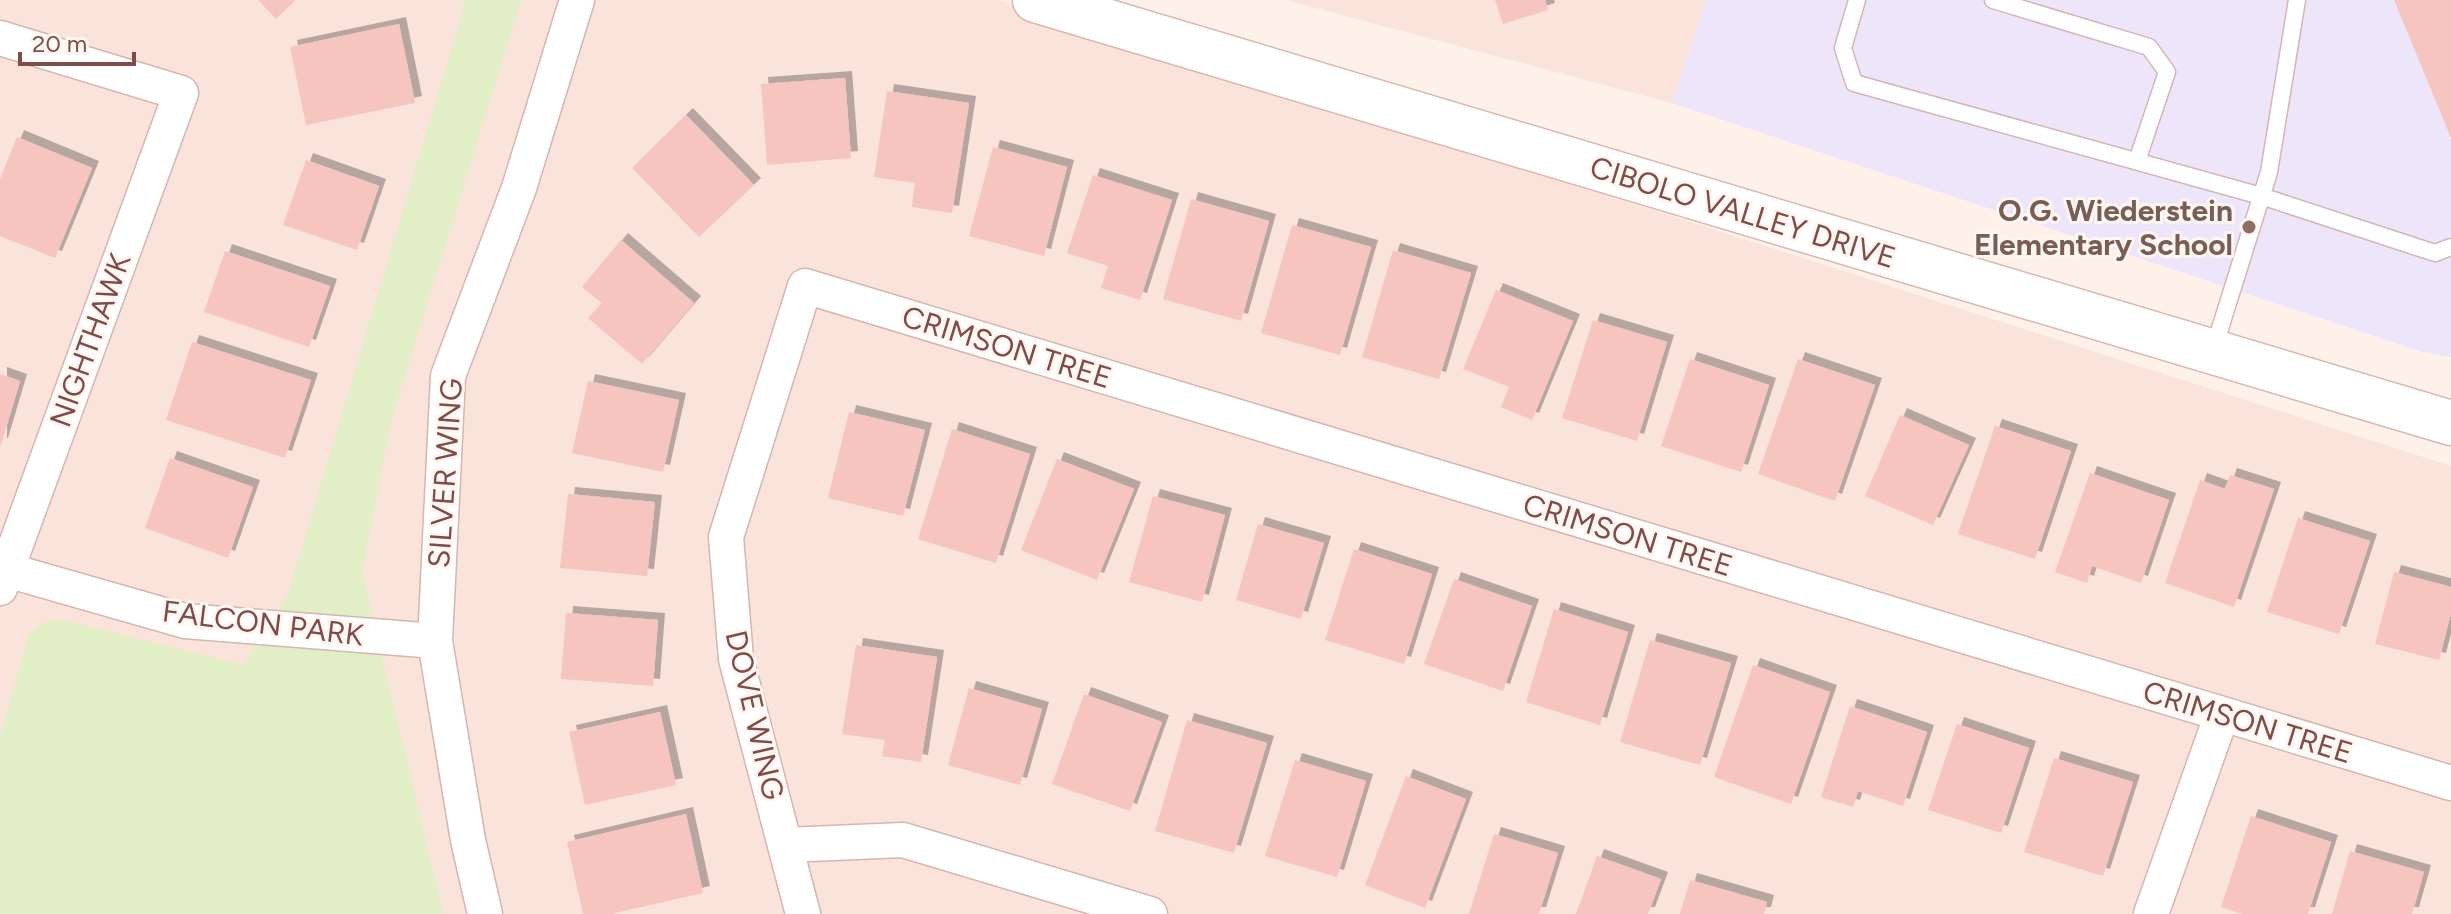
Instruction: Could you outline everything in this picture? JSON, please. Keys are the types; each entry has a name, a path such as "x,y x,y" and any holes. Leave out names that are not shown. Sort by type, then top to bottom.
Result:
{"main road":[{"name":"CIBOLO VALLEY DRIVE","path":"1035,0 1135,14 2213,352 2451,423"}],"street":[{"name":"SILVER WING","path":"485,914 468,840 435,641 448,376 519,188 577,0"},
{"name":"NIGHTHAWK","path":"0,38 181,93 2,575"},
{"name":"CRIMSON TREE","path":"805,286 2451,783"},
{"name":"DOVE WING","path":"803,914 736,659 726,537 805,286"},
{"name":"FALCON PARK","path":"2,575 185,621 435,641"},
{"path":"2151,914 2222,714"},
{"path":"786,845 903,840 1150,914"}],"lane":[{"path":"1857,0 1843,48 1854,83 2261,196 2435,253 2451,247"},
{"path":"1993,0 2149,47 2167,72 2137,161"},
{"path":"2213,352 2269,172 2297,0"}],"shaded area":[{"path":"0,0 999,0 2451,466 2451,914 0,914"},
{"path":"1286,0 1706,0 1672,103"},
{"name":"O.G. Wiederstein Elementary School","path":"1706,0 2451,0 2451,357 2422,352 1672,103"}],"green space":[{"path":"466,0 521,0 390,424 362,573 443,914 0,914 0,736 29,635 39,624 59,619 243,665 288,594"}],"building":[{"path":"258,0 295,0 276,19"},
{"path":"1495,0 1545,0 1548,10 1503,24"},
{"path":"2394,0 2451,0 2451,138"},
{"path":"399,24 415,103 306,125 290,47"},
{"path":"845,78 851,158 767,165 761,84"},
{"path":"887,91 969,103 952,213 912,207 915,183 874,177"},
{"path":"686,115 754,185 699,237 632,168"},
{"path":"17,137 92,168 55,258 0,236 0,179"},
{"path":"993,147 1067,167 1044,256 969,236"},
{"path":"306,160 379,186 357,250 283,225"},
{"path":"1093,175 1172,200 1140,300 1101,288 1108,266 1067,253"},
{"path":"1191,199 1269,221 1241,321 1163,299"},
{"path":"1292,225 1371,247 1340,355 1261,333"},
{"path":"621,240 694,303 642,364 588,318 602,303 582,287"},
{"path":"1393,250 1471,273 1439,379 1362,357"},
{"path":"225,251 330,286 309,347 204,312"},
{"path":"1496,290 1573,321 1532,420 1501,407 1509,387 1463,369"},
{"path":"1593,320 1667,342 1637,441 1562,418"},
{"path":"192,342 311,380 285,458 166,420"},
{"path":"1690,359 1769,385 1741,472 1661,446"},
{"path":"1798,359 1875,385 1835,501 1758,474"},
{"path":"0,374 20,381 1,445 0,445"},
{"path":"588,381 679,400 663,472 572,453"},
{"path":"849,412 925,430 903,516 828,498"},
{"path":"1900,415 1969,445 1933,525 1865,496"},
{"path":"1995,426 2071,451 2035,559 1958,534"},
{"path":"952,429 1030,454 996,563 918,539"},
{"path":"170,458 253,487 228,558 145,528"},
{"path":"1057,459 1134,489 1097,580 1021,550"},
{"path":"2090,473 2169,500 2141,583 2092,566 2087,583 2055,572"},
{"path":"2230,475 2274,489 2234,607 2165,583 2200,480 2225,489"},
{"path":"568,494 655,502 647,576 560,568"},
{"path":"1153,496 1225,515 1202,602 1129,582"},
{"path":"2298,518 2370,541 2339,634 2267,612"},
{"path":"1258,524 1324,543 1301,619 1236,600"},
{"path":"1354,549 1432,574 1404,664 1325,640"},
{"path":"2394,572 2451,587 2451,613 2439,660 2375,644"},
{"path":"1454,579 1532,606 1503,691 1424,664"},
{"path":"1554,609 1628,632 1600,725 1526,702"},
{"path":"566,613 658,620 653,686 561,679"},
{"path":"1650,640 1731,663 1700,765 1620,742"},
{"path":"856,645 937,657 921,762 882,756 885,740 842,734"},
{"path":"1753,665 1830,692 1791,804 1714,777"},
{"path":"969,688 1042,709 1020,785 948,765"},
{"path":"1084,694 1162,722 1130,811 1052,784"},
{"path":"1850,706 1927,732 1903,806 1858,791 1853,807 1821,797"},
{"path":"660,712 676,785 585,805 569,732"},
{"path":"1187,720 1267,743 1234,853 1155,831"},
{"path":"1957,724 2029,748 2001,833 1928,810"},
{"path":"2054,758 2133,782 2103,876 2024,852"},
{"path":"1295,760 1366,781 1337,877 1265,856"},
{"path":"1406,776 1466,799 1425,908 1365,885"},
{"path":"686,814 703,893 611,914 583,914 567,842"},
{"path":"2251,816 2331,842 2308,914 2242,914 2221,907"},
{"path":"1494,834 1558,853 1539,914 1469,914"},
{"path":"2350,851 2424,872 2412,914 2332,914"},
{"path":"1597,856 1661,879 1648,914 1576,914"},
{"path":"1690,880 1767,902 1764,914 1680,914"}],"place":[{"name":"O.G. Wiederstein Elementary School","path":"2249,227"}]}
